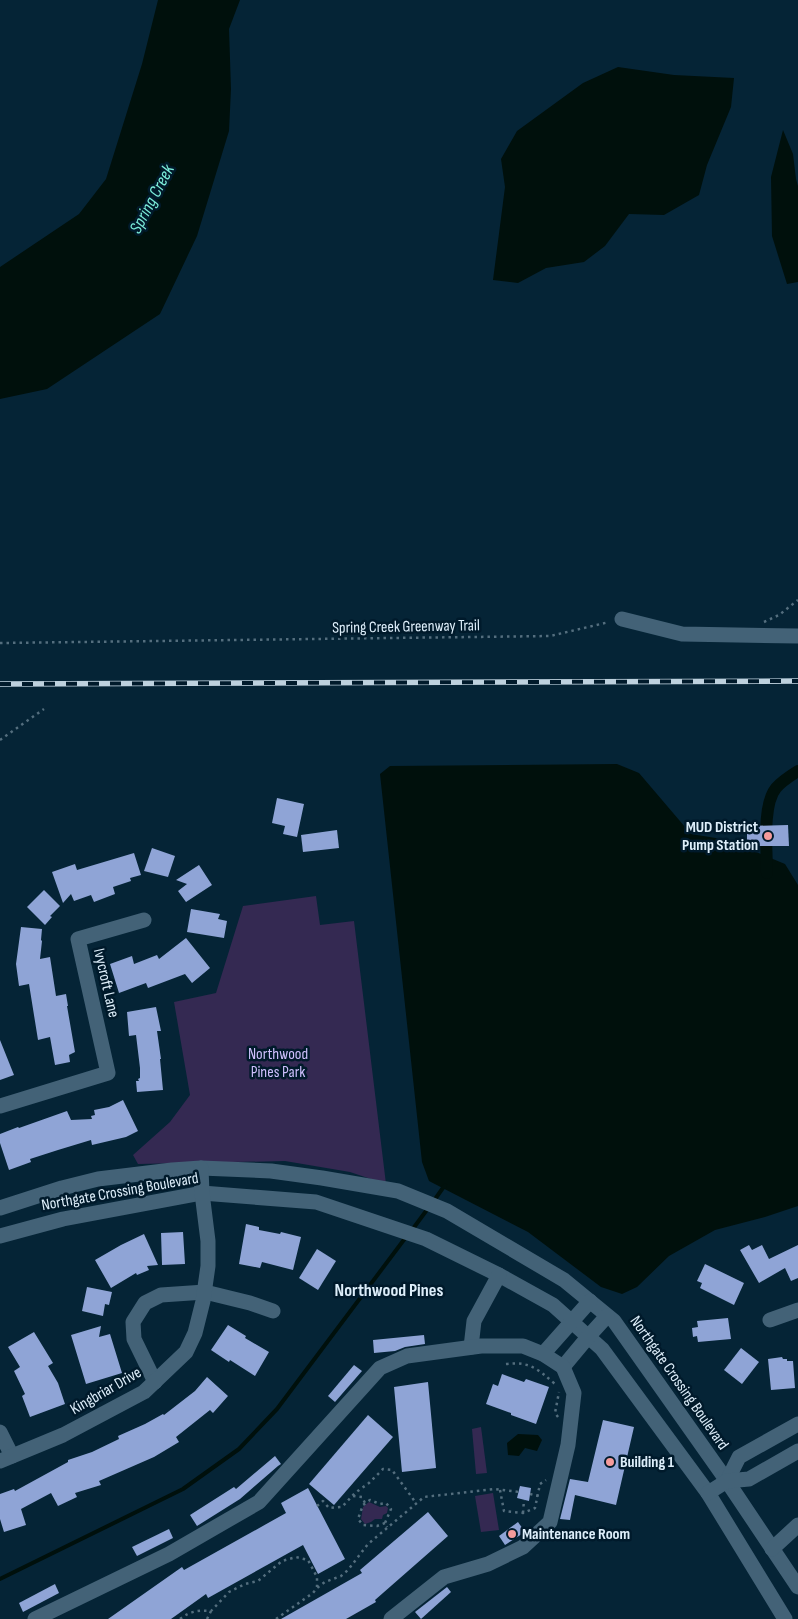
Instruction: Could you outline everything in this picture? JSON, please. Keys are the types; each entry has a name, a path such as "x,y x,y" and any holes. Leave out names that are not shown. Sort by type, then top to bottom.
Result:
{"street":[{"path":"622,619 682,634 798,636"},
{"name":"Ivycroft Lane","path":"0,1106 108,1073 78,938 144,920"},
{"name":"Kingbriar Drive","path":"6,1459 63,1435 144,1392 186,1352 195,1333 205,1292 208,1266 208,1241 201,1168"},
{"name":"Northgate Crossing Boulevard","path":"0,1208 62,1188 98,1180 162,1171 201,1168 280,1172 398,1191 447,1211 564,1280 614,1321 727,1481 798,1587"},
{"name":"Northgate Crossing Boulevard","path":"1,1231 202,1193 316,1202 426,1238 499,1275 553,1306 602,1349 708,1493 784,1619"},
{"path":"471,1347 474,1321 499,1275"},
{"path":"155,1382 134,1339 133,1322 145,1303 161,1295 205,1292 273,1311"},
{"path":"543,1354 590,1301"},
{"path":"770,1320 798,1310"},
{"path":"563,1366 607,1316"},
{"path":"35,1619 169,1554 259,1502 380,1368 407,1356 481,1346 524,1346 543,1354 563,1366 574,1393 568,1445 550,1522 523,1547 488,1564 444,1577 391,1619"},
{"path":"727,1481 739,1457 798,1424"},
{"path":"0,1432 6,1459"},
{"path":"708,1493 727,1481 749,1478 798,1451"},
{"path":"772,1549 798,1525"}],"path":[{"path":"761,623 779,615 798,600"},
{"name":"Spring Creek Greenway Trail","path":"0,643 550,636 622,619"},
{"path":"0,740 44,709"},
{"path":"506,1364 515,1363 536,1368 560,1388 555,1412 559,1418"},
{"path":"317,1506 323,1501 329,1508 342,1507 383,1469 392,1470 416,1503"},
{"path":"500,1490 504,1510 523,1513 535,1508 540,1484 552,1476"},
{"path":"276,1619 313,1593 325,1582 341,1576 368,1544 424,1497 494,1489 519,1492"},
{"path":"530,1494 538,1496"},
{"path":"353,1496 362,1497 365,1503"},
{"path":"370,1500 380,1504 386,1503 391,1509 385,1523 377,1526 363,1525 358,1519 363,1504 370,1500"},
{"path":"523,1513 524,1500"},
{"path":"385,1523 387,1527"},
{"path":"206,1619 229,1592 245,1584 258,1582 282,1561 296,1557 308,1560 317,1577 317,1588"},
{"path":"180,1619 198,1610 211,1611"}],"green space":[{"name":"Northwood Pines Park","path":"316,896 320,925 354,921 386,1184 350,1172 285,1161 138,1164 133,1155 170,1122 190,1095 174,1002 216,993 243,906"},
{"path":"481,1427 487,1473 476,1474 472,1429"},
{"path":"493,1493 499,1530 481,1532 475,1496"},
{"path":"369,1502 388,1508 387,1513 383,1515 382,1519 375,1519 365,1524 361,1519 363,1507"}],"water":[{"name":"Spring Creek","path":"158,0 240,0 229,29 231,89 229,131 197,236 160,314 47,389 0,399 0,267 79,214 106,179 142,64"},
{"path":"618,67 674,75 734,78 731,107 707,165 699,195 664,215 629,214 605,246 584,262 546,268 518,283 493,280 505,187 501,159 517,131 583,83"},
{"path":"783,130 793,154 798,186 798,282 787,284 772,236 771,177"},
{"path":"617,764 639,773 691,834 734,841 785,864 798,885 798,1206 715,1230 669,1256 637,1287 622,1294 601,1287 528,1232 429,1181 422,1162 380,774 390,766"},
{"path":"518,1434 538,1435 542,1440 537,1451 525,1448 519,1456 508,1455 507,1443"}],"building":[{"path":"277,798 304,804 297,837 283,834 285,826 272,823"},
{"name":"MUD District Pump Station","path":"788,825 789,846 747,846 747,826"},
{"path":"337,830 339,848 303,852 301,835"},
{"path":"152,848 175,856 168,877 144,871"},
{"path":"134,853 141,875 130,878 131,881 113,887 115,894 94,902 91,895 74,901 71,894 63,903 52,872 75,864 77,870"},
{"path":"199,865 212,885 186,902 178,891 187,884 176,880"},
{"path":"44,890 60,906 50,916 52,917 45,925 27,907"},
{"path":"191,909 220,914 218,919 227,921 224,938 187,932"},
{"path":"21,927 42,929 40,959 50,957 56,996 66,994 75,1052 69,1055 70,1062 55,1065 50,1037 38,1040 29,984 19,986 16,964"},
{"path":"186,938 210,968 192,983 185,974 148,988 146,983 119,993 110,964 132,956 134,964 157,955 159,959"},
{"path":"156,1007 161,1031 157,1031 163,1090 137,1092 136,1081 139,1081 138,1079 140,1078 140,1068 136,1035 129,1036 127,1012"},
{"path":"0,1040 14,1075 0,1080"},
{"path":"123,1100 138,1131 126,1137 92,1145 91,1140 30,1159 31,1162 9,1170 0,1143 0,1134 67,1111 71,1120 92,1119 91,1116 95,1115 94,1110 109,1107"},
{"path":"246,1224 259,1227 259,1230 280,1234 281,1232 301,1237 293,1270 262,1262 260,1268 239,1264"},
{"path":"183,1232 185,1264 162,1265 161,1233"},
{"path":"144,1234 158,1265 147,1266 149,1270 137,1275 136,1273 111,1288 95,1260"},
{"path":"749,1245 752,1250 762,1245 769,1259 798,1245 798,1278 791,1281 785,1268 759,1283 740,1250"},
{"path":"317,1249 336,1261 318,1290 299,1278"},
{"path":"705,1264 744,1283 734,1305 700,1288 702,1283 697,1281"},
{"path":"87,1287 112,1292 109,1305 105,1304 103,1316 82,1311"},
{"path":"728,1318 731,1339 698,1342 697,1336 693,1337 692,1328 698,1327 697,1321"},
{"path":"228,1325 246,1336 245,1338 269,1352 255,1376 211,1350"},
{"path":"101,1326 99,1337 110,1334 122,1373 86,1384 71,1335"},
{"path":"34,1332 53,1363 48,1366 58,1383 65,1404 30,1417 22,1396 25,1394 14,1371 20,1367 8,1347"},
{"path":"424,1335 425,1344 405,1347 395,1351 374,1353 373,1340"},
{"path":"741,1348 759,1362 742,1384 724,1370"},
{"path":"782,1357 787,1359 787,1361 793,1361 795,1388 771,1390 768,1359"},
{"path":"354,1365 362,1371 335,1402 328,1396"},
{"path":"502,1374 524,1382 526,1379 549,1387 536,1424 486,1404 493,1384 498,1386"},
{"path":"207,1377 228,1396 213,1413 210,1410 176,1437 179,1442 154,1457 99,1481 101,1485 75,1493 77,1497 58,1506 51,1493 21,1509 26,1525 4,1532 0,1519 0,1494 14,1489 15,1491 68,1462 68,1460 92,1452 119,1439 118,1436 164,1415 195,1391"},
{"path":"428,1382 436,1468 402,1472 394,1387"},
{"path":"368,1415 393,1437 334,1505 309,1484"},
{"name":"Building 1","path":"603,1420 634,1427 616,1505 575,1495 570,1520 560,1519 570,1479 588,1482"},
{"path":"275,1456 281,1464 240,1499 197,1526 190,1515 234,1487 236,1489"},
{"path":"520,1486 531,1488 529,1501 517,1498"},
{"path":"308,1488 345,1559 318,1574 303,1545 208,1598 206,1594 171,1619 108,1619 182,1567 184,1570 286,1513 281,1503"},
{"path":"428,1512 448,1536 375,1600 376,1602 346,1619 281,1619 362,1573 360,1570"},
{"name":"Maintenance Room","path":"518,1522 525,1532 505,1545 499,1536"},
{"path":"169,1529 173,1538 137,1556 132,1547"},
{"path":"55,1584 59,1593 23,1612 19,1603"},
{"path":"447,1587 451,1592 421,1619 415,1612"}],"waterway":[{"path":"767,873 766,829 769,805 776,788 798,771"},
{"path":"433,1202 445,1185"},
{"path":"412,1230 429,1207"},
{"path":"0,1579 183,1489 239,1449 277,1409 406,1237"}],"railway":[{"path":"0,684 798,681"}],"place":[{"name":"MUD District Pump Station","path":"768,836"},
{"name":"Building 1","path":"610,1462"},
{"name":"Maintenance Room","path":"512,1534"}],"district":[{"name":"Northwood Pines","path":"389,1290"}]}
